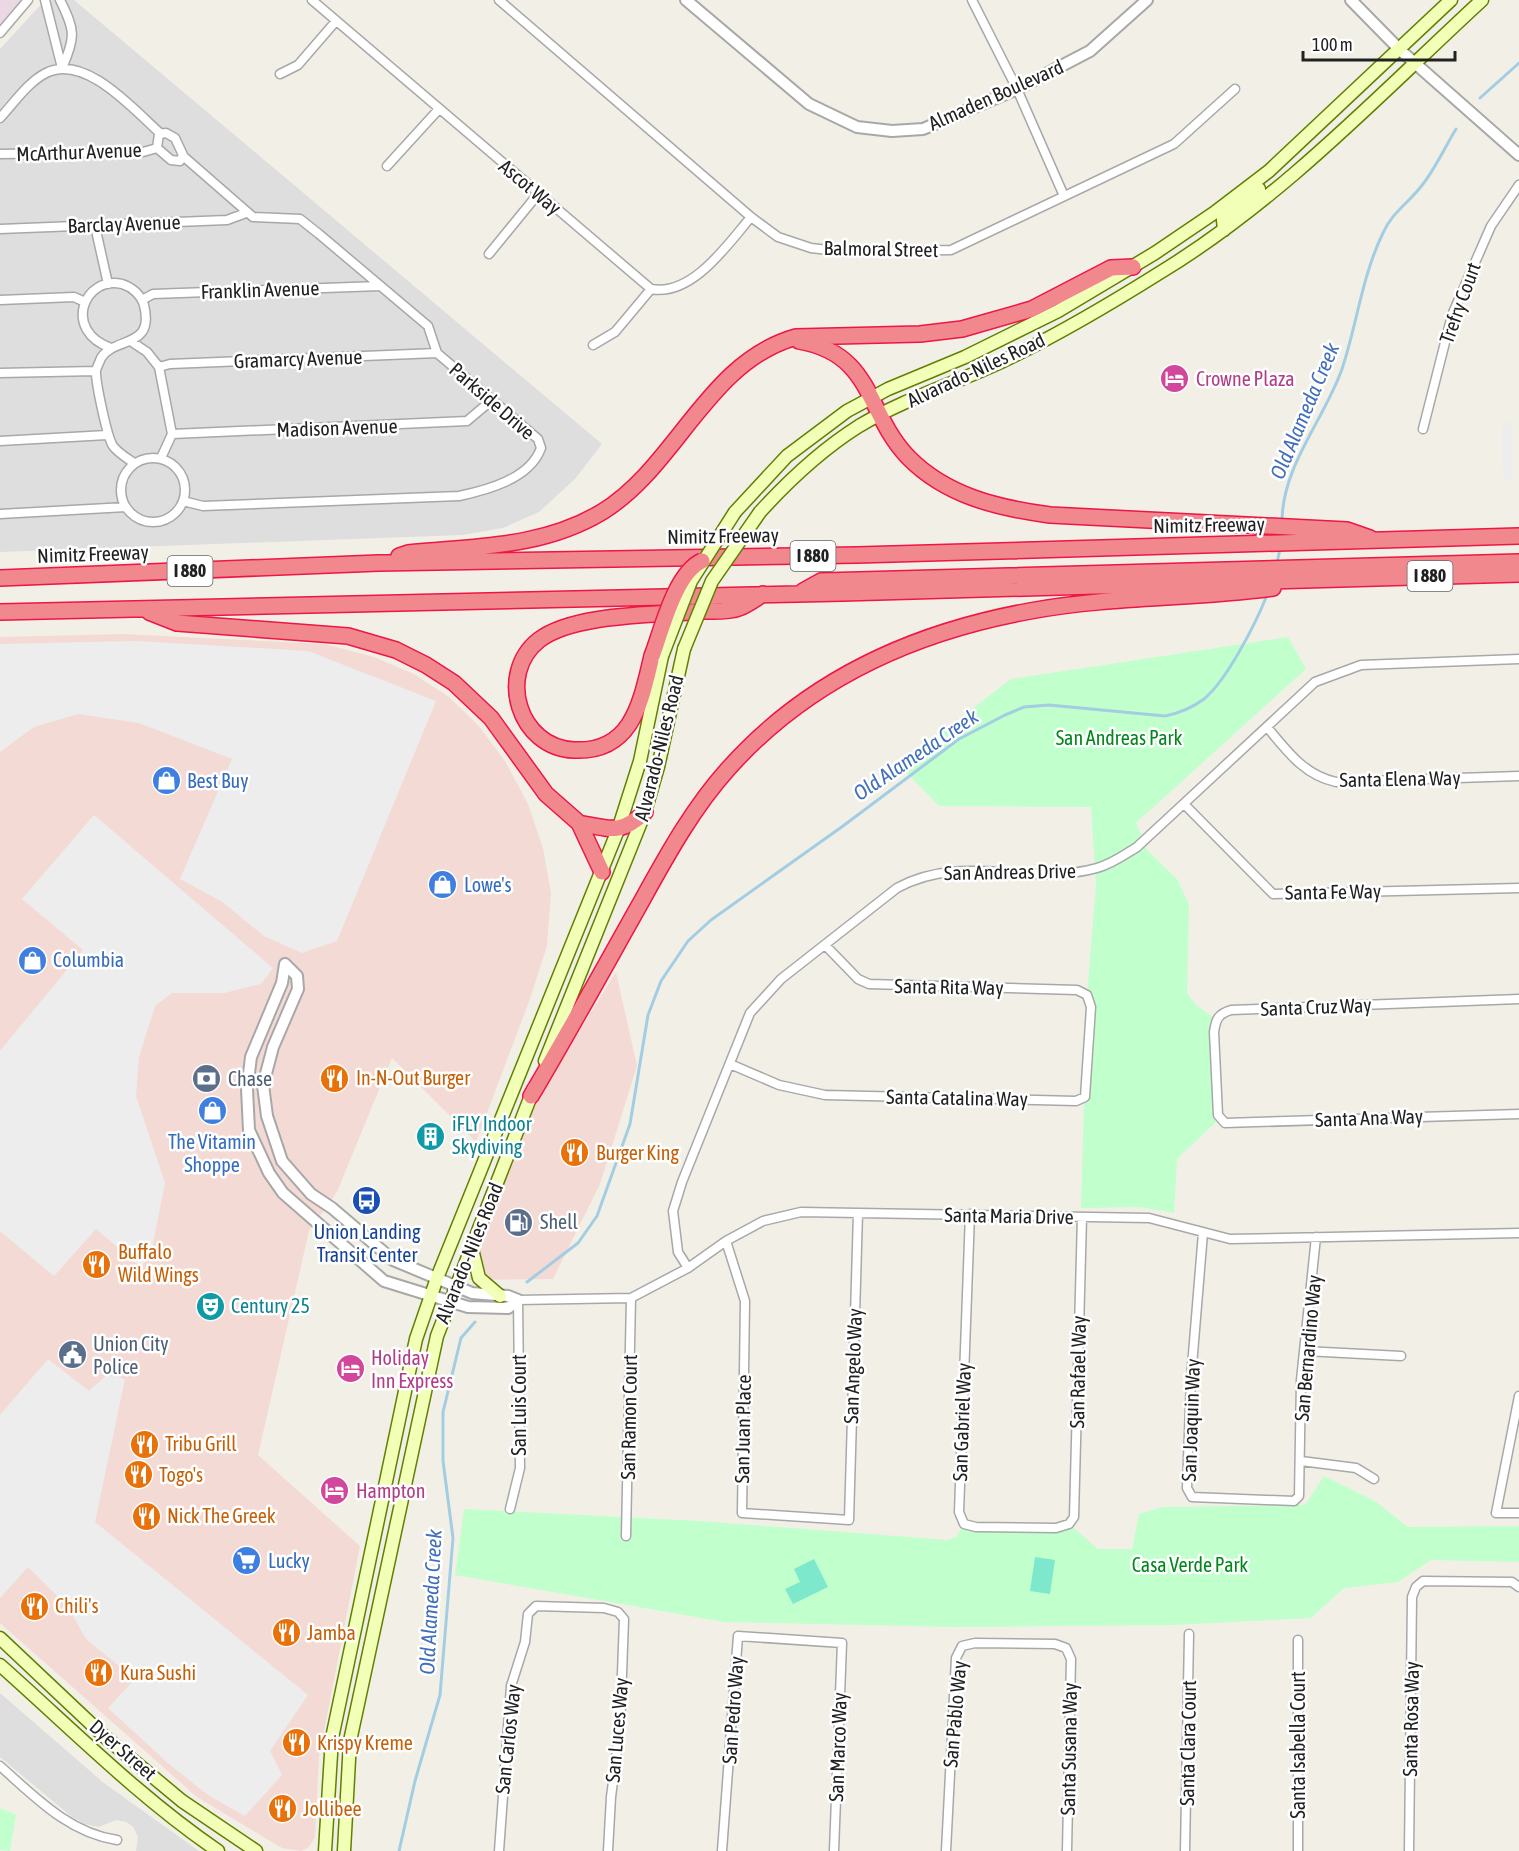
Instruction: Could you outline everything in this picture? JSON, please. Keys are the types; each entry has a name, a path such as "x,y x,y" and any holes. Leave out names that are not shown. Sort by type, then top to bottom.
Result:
{"highway":[{"path":"380,563 408,553 523,542 564,530 602,512 642,479 732,375 756,354 781,341 795,337 930,333 985,324 1053,300 1111,268 1133,267"},
{"path":"781,341 805,342 838,356 856,370 898,445 917,465 948,487 980,501 1017,511 1050,515 1248,526 1346,536"},
{"name":"Nimitz Freeway","path":"0,578 380,563 857,555 1246,545 1346,536"},
{"name":"I 880","path":"1346,536 1376,540 1519,536"},
{"path":"702,561 691,566 681,583 657,656 641,703 625,731 604,745 581,751 557,747 538,736 523,717 516,694 519,670 530,649 549,634 584,622 739,608 765,593"},
{"name":"I 880","path":"0,612 1241,581 1344,572 1519,562"},
{"name":"I 880","path":"1344,572 1519,574"},
{"path":"531,1096 672,847 698,806 743,753 812,695 839,677 891,650 930,635 981,621 1084,603 1241,581"},
{"path":"140,609 177,623 348,636 379,644 412,657 441,674 491,718 546,794 579,823 602,872"},
{"path":"579,823 618,830 631,825 645,812"}],"main road":[{"name":"Alvarado-Niles Road","path":"702,561 735,512 787,456 825,426 872,397 1026,328 1133,267 1239,195 1292,151 1451,0"},
{"name":"Alvarado-Niles Road","path":"344,1851 350,1741 436,1336 645,812 660,759 682,655 712,581 760,512 816,457 881,414 1003,361 1051,336 1162,272 1224,230 1305,165 1482,0"},
{"path":"1224,230 1223,220 1290,160 1292,151"},
{"name":"Alvarado-Niles Road","path":"326,1851 327,1783 332,1738 416,1339 430,1295 618,830 640,761 657,656"},
{"path":"472,1247 478,1278 500,1296"},
{"name":"Dyer Street","path":"0,1638 105,1737 173,1794 256,1851"},
{"name":"Dyer Street","path":"0,1665 96,1755 182,1826 218,1851"},
{"path":"317,1851 320,1801 327,1783"}],"street":[{"path":"0,33 28,0"},
{"path":"45,0 62,68"},
{"path":"60,0 72,23 73,43 62,68"},
{"name":"Ascot Way","path":"312,0 651,289"},
{"name":"Balmoral Street","path":"499,0 751,217 778,237 811,248 846,252 951,250 1141,162 1173,144 1235,89"},
{"name":"Almaden Boulevard","path":"686,0 809,104 857,127 892,131 923,129 1017,89 1090,51 1147,0"},
{"path":"972,0 1017,89 1064,196"},
{"path":"1351,0 1414,63 1519,155"},
{"path":"280,74 298,64 336,21"},
{"path":"0,118 45,73 62,68 99,80 161,134"},
{"path":"387,166 439,109"},
{"path":"166,133 175,138 183,150 180,161 176,161 158,148 157,138 161,134 166,133"},
{"name":"McArthur Avenue","path":"0,154 143,152 158,148"},
{"path":"183,156 246,213"},
{"name":"Trefry Court","path":"1423,429 1452,315 1491,226 1519,185"},
{"path":"489,254 538,194"},
{"name":"Barclay Avenue","path":"0,230 227,220 246,213"},
{"name":"Parkside Drive","path":"183,501 203,506 459,496 488,490 514,477 538,458 541,448 538,439 437,353 428,326 300,219 263,219 246,213"},
{"path":"593,345 615,332 651,289 663,291 695,276 711,263 751,217"},
{"path":"95,226 108,284"},
{"path":"111,348 97,343 86,332 82,317 85,302 94,290 108,284 122,284 134,290 142,300 146,315 143,330 132,342 111,348 101,358 96,371 107,435 113,447 134,463"},
{"name":"Franklin Avenue","path":"142,300 153,294 380,286"},
{"path":"0,300 74,297 85,302"},
{"path":"132,342 147,352 159,367 172,434 161,458"},
{"name":"Gramarcy Avenue","path":"159,367 170,364 437,353"},
{"path":"0,372 96,371"},
{"name":"Madison Avenue","path":"172,434 467,421 492,399"},
{"path":"0,441 107,435"},
{"path":"161,458 173,464 182,475 185,488 183,501 175,513 156,521 136,517 126,507 121,496 121,483 125,472 134,463 161,458"},
{"path":"0,514 126,507"},
{"name":"San Andreas Drive","path":"688,1268 678,1252 673,1211 682,1182 750,1013 781,979 897,888 914,878 965,869 1056,873 1098,867 1137,847 1315,682 1361,665 1519,659"},
{"name":"Santa Elena Way","path":"1267,727 1304,769 1323,779 1336,782 1519,776"},
{"name":"Santa Fe Way","path":"1184,804 1273,894 1519,888"},
{"name":"Santa Rita Way","path":"825,945 858,979 869,984 1077,990 1087,995"},
{"name":"Santa Maria Drive","path":"518,1300 508,1308 468,1307 384,1281 282,1193 258,1151 246,1111 248,1074 257,1040 282,982 285,964 297,976 298,989 272,1050 263,1085 267,1116 278,1154 294,1177 311,1194 332,1208 393,1260 472,1293 518,1300 631,1298 688,1268 726,1241 764,1221 801,1212 1149,1218 1230,1239 1519,1233"},
{"name":"Santa Catalina Way","path":"730,1064 779,1085 825,1095 1076,1101 1085,1096 1088,1087 1091,1007 1087,995"},
{"name":"Santa Cruz Way","path":"1220,1118 1214,1032 1216,1019 1221,1013 1231,1010 1519,999"},
{"name":"Santa Ana Way","path":"1220,1118 1225,1123 1519,1114"},
{"name":"San Angelo Way","path":"849,1520 858,1213"},
{"name":"San Gabriel Way","path":"970,1214 958,1512 964,1524 976,1527 1056,1528 1069,1524"},
{"name":"San Rafael Way","path":"1069,1524 1074,1517 1082,1217"},
{"name":"San Joaquin Way","path":"1203,1233 1191,1378 1187,1488 1192,1497 1294,1501 1299,1496"},
{"name":"San Bernardino Way","path":"1299,1496 1301,1380 1316,1237"},
{"name":"San Juan Place","path":"726,1241 745,1301 742,1513 849,1520"},
{"name":"San Ramon Court","path":"626,1536 631,1298"},
{"name":"San Luis Court","path":"510,1509 520,1468 518,1300"},
{"path":"1305,1351 1401,1356"},
{"path":"1519,1396 1496,1513 1519,1513"},
{"path":"1301,1461 1356,1468 1374,1479"},
{"name":"Santa Rosa Way","path":"1409,1851 1413,1597 1416,1587 1424,1581 1512,1582 1519,1587"},
{"name":"San Carlos Way","path":"499,1851 511,1686 525,1642 528,1614 536,1606 604,1608 618,1612"},
{"name":"San Luces Way","path":"608,1851 611,1797 620,1728 624,1619 618,1612"},
{"name":"Santa Clara Court","path":"1185,1851 1190,1634"},
{"name":"San Pedro Way","path":"722,1851 738,1636 842,1642"},
{"name":"Santa Isabella Court","path":"1298,1640 1298,1851"},
{"name":"San Marco Way","path":"834,1851 842,1642"},
{"name":"San Pablo Way","path":"946,1851 956,1658 962,1646 975,1643 1055,1644 1066,1648"},
{"name":"Santa Susana Way","path":"1066,1648 1071,1659 1067,1851"},
{"path":"0,1766 55,1815 96,1837 117,1840"}],"shaded area":[{"path":"0,0 29,0 0,33"},
{"path":"45,0 74,0 602,444 575,479 539,512 503,528 462,535 0,552 0,49"},
{"path":"1512,422 1513,480 1503,480 1502,423"},
{"path":"123,634 325,644 374,657 414,674 449,697 478,725 505,761 528,804 543,848 551,893 547,946 530,999 476,1142 392,1058 337,1192 309,1231 258,1455 360,1546 319,1757 315,1837 309,1847 301,1851 282,1848 197,1797 0,1623 0,637"},
{"path":"136,641 308,651 436,701 337,941 302,953 264,936 221,901 180,879 232,759 139,723 78,714 34,727 0,752 0,644"},
{"path":"94,815 273,968 261,984 224,993 172,993 155,1006 139,1057 136,1096 165,1183 151,1253 141,1267 96,1229 54,1276 0,1231 0,1051 83,950 22,899"},
{"path":"616,972 637,1066 600,1184 553,1279 460,1280 525,1125 549,1080"},
{"path":"48,1359 89,1391 107,1375 125,1379 95,1522 308,1695 270,1751 282,1775 245,1816 208,1795 169,1764 108,1708 135,1679 86,1639 68,1607 28,1567 0,1598 0,1415"},
{"path":"0,1693 104,1783 199,1851 136,1851 138,1837 133,1827 126,1822 116,1820 99,1827 85,1824 72,1817 0,1757"}],"green space":[{"name":"San Andreas Park","path":"1288,637 1306,669 1136,823 1148,851 1177,879 1189,904 1187,993 1196,1005 1216,1019 1220,1118 1177,1159 1174,1213 1139,1207 1081,1208 1087,995 1096,884 1091,807 939,806 899,765 1011,679"},
{"name":"Casa Verde Park","path":"1324,1476 1375,1501 1408,1527 1519,1526 1519,1562 1431,1560 1398,1582 1344,1588 1311,1618 1172,1625 954,1627 725,1622 455,1575 464,1509 699,1521 948,1540 956,1537 964,1524 1069,1524 1098,1549 1132,1549 1139,1514 1163,1507 1305,1505"},
{"path":"1035,1557 1055,1560 1050,1594 1030,1591"},
{"path":"814,1559 828,1587 793,1604 785,1589 800,1582 794,1569"},
{"path":"0,1808 16,1815 10,1851 0,1850"}],"waterway":[{"name":"Old Alameda Creek","path":"1480,98 1519,63"},
{"name":"Old Alameda Creek","path":"1282,522 1289,482 1296,462 1342,369 1370,266 1383,233 1391,219 1428,177 1456,129"},
{"name":"Old Alameda Creek","path":"1277,563 1280,549"},
{"name":"Old Alameda Creek","path":"527,1282 578,1243 597,1216 630,1124 648,1015 661,981 688,941 711,920 843,826 959,739 1005,715 1024,707 1049,705 1165,716 1195,705 1204,699 1222,679 1248,635 1267,595"},
{"name":"Old Alameda Creek","path":"399,1851 415,1781 440,1695 453,1538 443,1461 443,1412 461,1338 475,1322"}],"place":[{"name":"Crowne Plaza","path":"1175,379"},
{"name":"Best Buy","path":"166,781"},
{"name":"Lowe's","path":"443,885"},
{"name":"Columbia","path":"32,960"},
{"name":"In-N-Out Burger","path":"335,1078"},
{"name":"Chase","path":"207,1079"},
{"name":"The Vitamin Shoppe","path":"212,1111"},
{"name":"iFLY Indoor Skydiving","path":"431,1136"},
{"name":"Burger King","path":"575,1153"},
{"name":"Union Landing Transit Center","path":"367,1201"},
{"name":"Shell","path":"519,1222"},
{"name":"Buffalo Wild Wings","path":"97,1264"},
{"name":"Century 25","path":"210,1306"},
{"name":"Union City Police","path":"72,1355"},
{"name":"Holiday Inn Express","path":"350,1369"},
{"name":"Tribu Grill","path":"144,1444"},
{"name":"Togo's","path":"138,1475"},
{"name":"Hampton","path":"335,1491"},
{"name":"Nick The Greek","path":"146,1516"},
{"name":"Lucky","path":"247,1561"},
{"name":"Chili's","path":"34,1606"},
{"name":"Jamba","path":"286,1633"},
{"name":"Kura Sushi","path":"99,1673"},
{"name":"Krispy Kreme","path":"296,1743"},
{"name":"Jollibee","path":"282,1809"}]}
